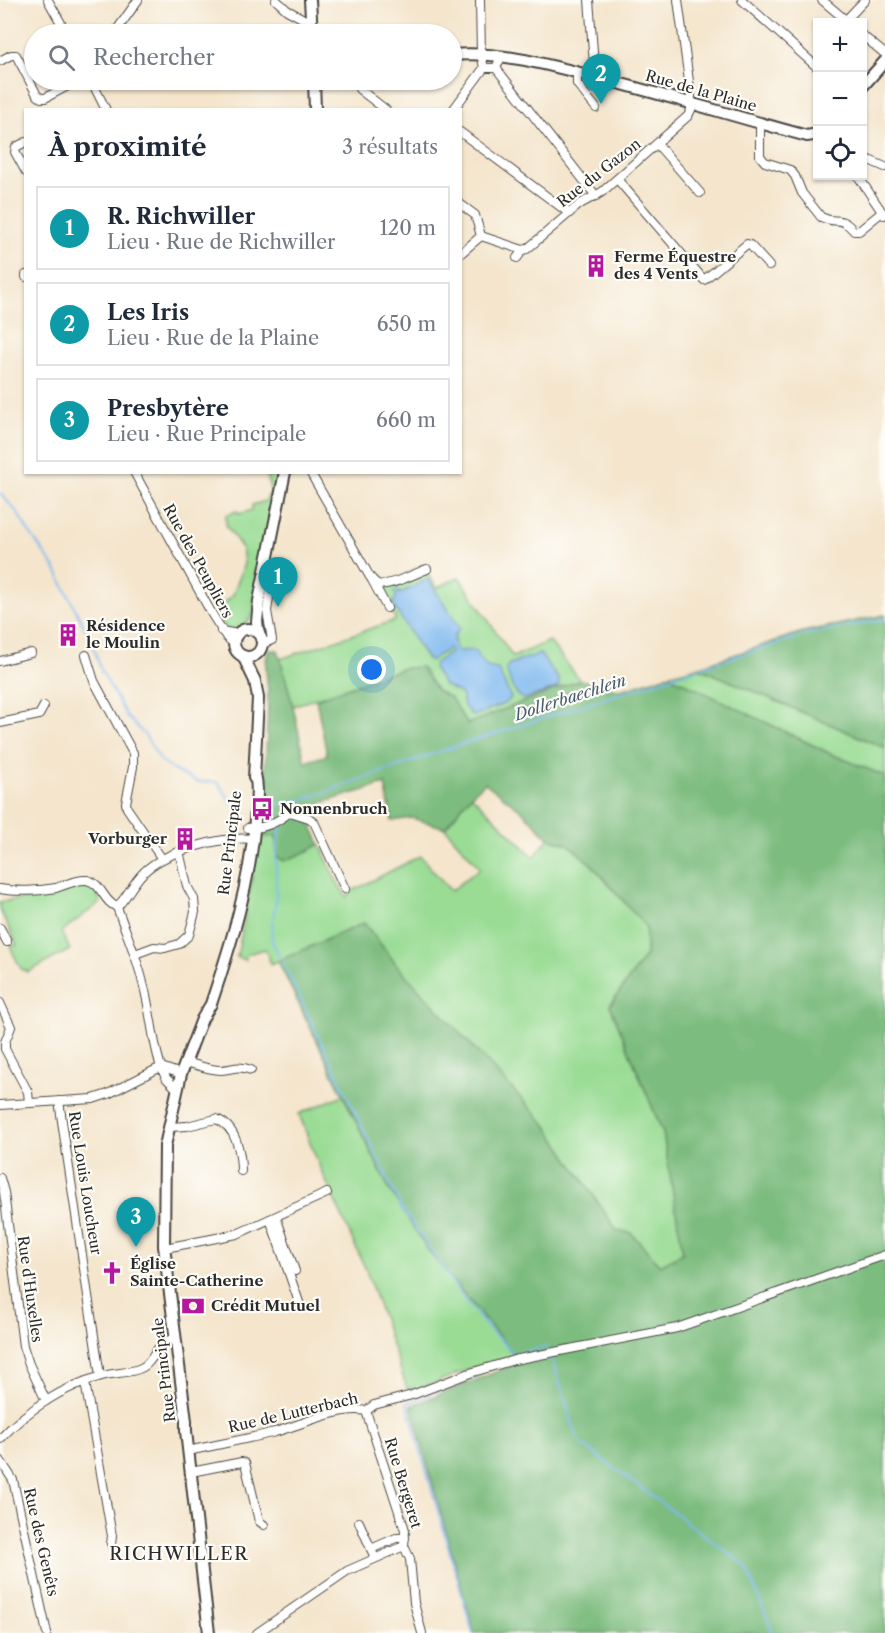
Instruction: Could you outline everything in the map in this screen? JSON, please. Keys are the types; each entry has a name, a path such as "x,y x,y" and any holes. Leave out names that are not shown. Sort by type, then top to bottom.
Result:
{"main road":[{"path":"310,0 312,24"},
{"name":"Rue de la Plaine","path":"462,55 481,54 577,72 807,136 813,135"},
{"path":"867,81 885,61"},
{"path":"314,90 315,108"},
{"path":"255,681 260,644 257,622 259,601 285,474"},
{"path":"255,681 243,656 237,651 240,636 259,601"},
{"path":"240,636 260,644"},
{"path":"243,656 251,657 260,644"},
{"name":"Rue Principale","path":"209,1633 165,1248 165,1162 169,1127 182,1074 202,1019 211,1004 233,934 258,785 255,774 258,709 255,681"}],"street":[{"path":"48,0 61,24"},
{"path":"121,24 138,0"},
{"path":"276,0 305,24"},
{"path":"454,108 484,68 481,54 480,0"},
{"path":"589,0 595,77"},
{"path":"678,0 691,104"},
{"path":"742,0 813,64"},
{"path":"822,0 843,18"},
{"path":"850,18 865,0"},
{"path":"867,39 885,54"},
{"path":"0,61 16,55 24,70"},
{"path":"495,68 501,57"},
{"path":"484,68 495,68"},
{"path":"495,68 596,196"},
{"path":"577,72 577,84 596,108"},
{"path":"34,90 41,98 60,90"},
{"path":"96,90 105,108"},
{"path":"360,90 383,108"},
{"name":"Rue du Gazon","path":"517,258 523,250 569,213 596,196 657,144 688,116 691,104"},
{"path":"760,123 760,156 765,162 790,170 802,193 821,218 841,220 854,231 859,231 884,214 861,180"},
{"path":"462,133 569,213"},
{"path":"24,143 16,147 15,152 24,168"},
{"path":"657,144 700,192"},
{"path":"867,159 885,167"},
{"path":"617,179 704,280 747,244 769,266"},
{"path":"462,205 475,215 481,236"},
{"path":"481,236 523,250"},
{"path":"462,252 481,236"},
{"name":"Rue des Peupliers","path":"135,474 221,631 240,636"},
{"path":"311,474 387,608"},
{"path":"370,577 377,584 383,584 427,568"},
{"path":"260,644 272,640 267,611 272,579"},
{"path":"0,661 32,653"},
{"path":"86,655 94,681 133,753 127,808 162,859"},
{"path":"0,723 39,715 44,706"},
{"path":"117,907 141,874 162,859 179,852 251,834 290,812 314,822 345,889"},
{"path":"135,954 154,947 165,948 179,944 189,935 195,906 179,852"},
{"path":"0,887 46,889 88,880 97,886 110,905 117,907"},
{"path":"117,907 144,985 155,1049 166,1078 178,1090"},
{"path":"0,927 7,942"},
{"path":"0,1003 11,1027 5,1042 5,1049 28,1092 29,1102"},
{"path":"186,1062 222,1070 239,1066 251,1070"},
{"path":"0,1105 93,1099 108,1094 161,1067 182,1074"},
{"name":"Rue Louis Loucheur","path":"59,1101 100,1376"},
{"path":"169,1127 220,1120 233,1132 241,1160 241,1171"},
{"name":"Rue d'Huxelles","path":"0,1178 4,1235 23,1346 46,1401"},
{"path":"165,1248 237,1234 327,1193"},
{"path":"273,1218 295,1271"},
{"path":"273,1218 300,1305"},
{"name":"Rue de Lutterbach","path":"188,1451 273,1433 356,1409 366,1411 375,1405 514,1359 677,1328 885,1255"},
{"path":"0,1439 18,1422 66,1389 100,1376 141,1368 153,1357 163,1342 176,1338"},
{"path":"85,1382 112,1536 111,1544"},
{"name":"Rue Bergeret","path":"366,1411 405,1530 414,1604 422,1633"},
{"name":"Rue des Genêts","path":"0,1460 13,1480 47,1633"},
{"path":"191,1473 242,1462 245,1464 259,1521 264,1526"},
{"path":"359,1522 375,1558"},
{"path":"371,1549 396,1538 405,1542"},
{"path":"257,1633 347,1571 405,1542"}],"green space":[{"path":"266,474 279,474 261,556 262,564 253,612 244,625 227,629 219,619 218,609 233,595 244,564 242,548 226,525 226,515 237,511 239,514 252,510 252,505 265,501 271,492"},
{"path":"422,565 437,588 459,577 513,657 549,641 580,680 467,724 451,698 404,668 293,706 280,659 396,620 383,593 385,587"},
{"path":"885,615 885,748 697,667 803,632"},
{"path":"268,650 278,650 305,762 327,755 316,699 404,668 421,667 437,691 451,698 467,724 580,680 621,690 668,675 831,754 885,776 885,1633 474,1633 411,1406 516,1364 515,1356 430,1253 389,1189 278,961 364,923 401,970 546,1125 617,1231 631,1233 660,1265 683,1253 663,1133 610,1005 646,955 646,927 592,865 568,844 549,838 521,810 485,783 471,795 445,828 412,818 392,821 385,784 321,803 309,820 320,844 284,861 277,857 276,836 260,837 267,735 266,663"},
{"path":"697,667 885,748 885,776 831,754 668,675"},
{"path":"471,795 534,857 549,838 568,844 592,865 646,927 646,955 610,1005 663,1133 683,1253 660,1265 631,1233 617,1231 546,1125 400,970 364,923 271,964 265,949 247,954 245,960 237,957 260,837 276,836 277,857 306,852 320,844 346,897 352,891 420,856 451,891 480,868 445,828"},
{"path":"82,886 96,892 101,902 61,932 70,950 28,972 21,969 10,947 17,945 0,910 0,902 55,895"},
{"path":"343,1095 389,1189 430,1253 515,1356 408,1391 366,1270 318,1163 299,1114"}],"water":[{"path":"428,579 460,628 454,636 455,648 459,651 474,650 487,667 498,669 511,698 506,703 473,716 464,706 461,694 444,685 433,668 435,663 451,652 449,648 430,661 426,658 393,605 396,597 394,591 398,590 399,594"},
{"path":"540,654 559,680 559,685 554,689 524,699 514,690 506,669 509,664"}],"waterway":[{"name":"Dollerbaechlein","path":"0,493 17,512 55,568 93,645 101,670 127,717 144,734 161,761 197,782 216,782 232,803 245,809"},
{"name":"Dollerbaechlein","path":"264,803 282,804 302,800 450,748 803,635 885,619"},
{"name":"Dollerbaechlein","path":"271,803 278,812"},
{"path":"282,824 276,851 276,900 272,941 401,1207 461,1295 488,1328 515,1354 547,1347"},
{"path":"551,1357 577,1437"},
{"path":"506,1366 517,1363"},
{"path":"436,1392 480,1374"},
{"path":"431,1394 407,1403 473,1633"},
{"path":"579,1442 746,1566 773,1633"}],"place":[{"name":"Les Iris","path":"601,104"},
{"name":"Ferme Équestre des 4 Vents","path":"596,266"},
{"name":"R. Richwiller","path":"278,607"},
{"name":"Résidence le Moulin","path":"68,635"},
{"name":"Nonnenbruch","path":"262,809"},
{"name":"Vorburger","path":"185,839"},
{"name":"Presbytère","path":"136,1247"},
{"name":"Église Sainte-Catherine","path":"112,1273"},
{"name":"Crédit Mutuel","path":"193,1306"}],"district":[{"name":"RICHWILLER","path":"179,1554"}]}
